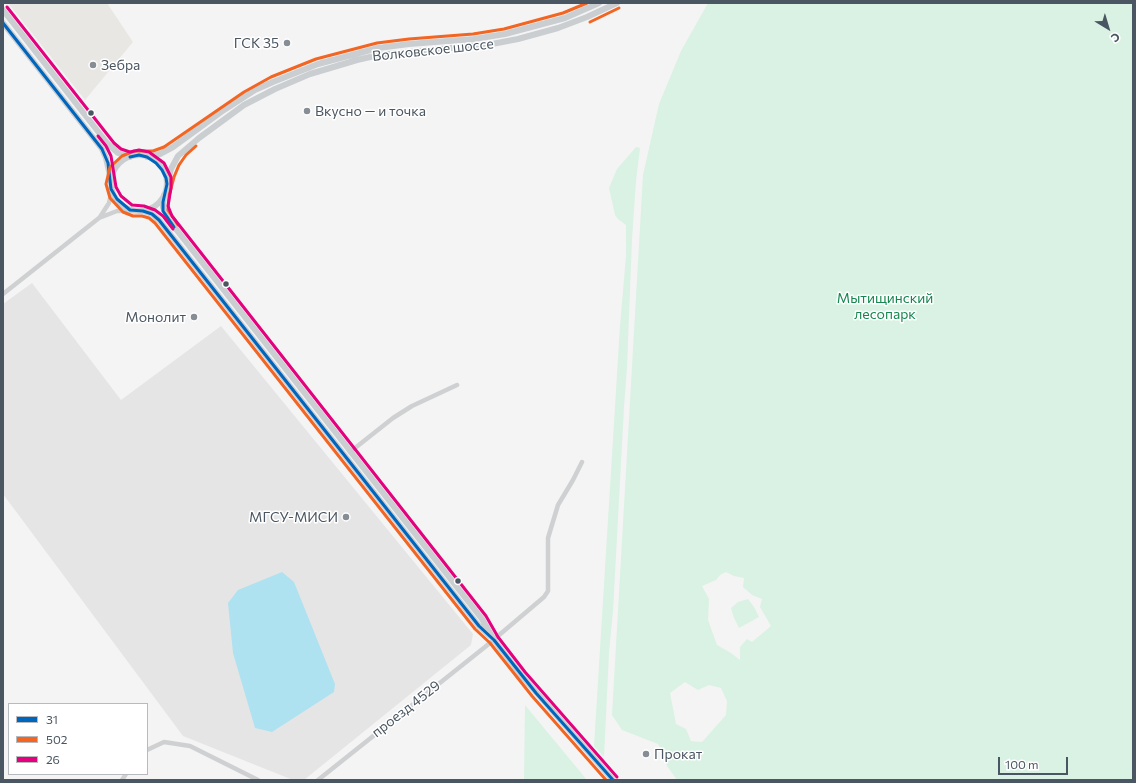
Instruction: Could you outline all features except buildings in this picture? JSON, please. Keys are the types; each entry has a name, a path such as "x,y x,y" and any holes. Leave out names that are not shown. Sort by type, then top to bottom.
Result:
{"main road":[{"name":"Волковское шоссе","path":"147,157 160,154 173,147 221,112 255,90 318,64 378,48 474,39 506,34 565,18 599,3"},
{"name":"Волковское шоссе","path":"167,184 171,169 178,156 199,138 244,105 275,89 310,74 379,55 492,44 518,39 558,28 617,3"},
{"path":"3,10 107,143 118,152 130,157"},
{"path":"3,23 102,149 106,158 112,190 120,202 126,208 152,214 159,220 479,626 494,640 536,693 613,780"},
{"path":"111,180 112,173 117,165 130,157 139,155 147,157 156,163 162,170 167,184 163,207 168,219 482,619 494,640"},
{"path":"143,211 155,205 164,195"}],"street":[{"path":"99,218 109,203 112,190"},
{"path":"3,294 99,218 116,211 134,211"},
{"path":"350,452 393,418 412,406 457,385"},
{"name":"проезд 4529","path":"318,780 494,640 544,597 548,591 548,538 558,504 582,462"},
{"path":"148,750 164,742 190,746 258,780"}],"shaded area":[{"path":"8,3 107,3 133,42 85,100"},
{"path":"32,283 121,400 221,326 473,634 471,645 304,780 293,780 183,736 3,494 3,304"}],"green space":[{"name":"Мытищинский лесопарк","path":"708,3 1133,3 1133,780 677,780 667,766 658,744 622,730 612,715 643,175 659,104 681,51","holes":["726,572 734,576 744,578 743,587 752,595 762,599 760,607 771,626 752,642 747,639 740,647 740,660 717,645 708,620 709,599 702,586 716,580 720,575","685,682 698,690 709,685 721,688 727,701 726,715 702,742 691,741 686,729 676,724 670,693"]},
{"path":"636,147 640,148 632,239 627,367 604,757 594,746 620,326 626,256 626,225 615,215 609,188 617,169"},
{"path":"393,495 453,570 449,568 396,502"},
{"path":"748,599 759,617 739,628 731,608 738,602"},
{"path":"525,705 587,780 524,780"}],"water":[{"path":"282,572 294,582 335,684 334,692 272,732 255,728 233,653 228,603 238,590"}],"transit line":[{"name":"502","path":"587,3 563,13 504,29 473,34 377,43 316,59 271,77 244,92 164,147 153,151 134,151 122,156 110,167 106,184 110,198 123,212 133,216 149,218 155,223 475,629 490,643 532,696 606,780"},
{"name":"26","path":"7,7 114,143 121,149 130,152 139,150 149,152 164,163 171,177 168,206 172,216 486,616 498,637 525,672 617,777"},
{"name":"502","path":"590,22 619,8"},
{"name":"31","path":"3,23 102,149 108,163 111,189 117,199 130,210 143,211 152,214 159,220 479,626 494,640 536,693 613,780"},
{"name":"26","path":"98,136 106,146 111,156 116,187 121,196 132,205 144,206 155,210 163,216 173,229"},
{"name":"502","path":"178,225 168,210 169,196 179,165 186,155 196,146"},
{"name":"31","path":"130,157 139,155 147,157 156,163 162,170 167,184 163,202 163,211 174,227"}],"place":[{"name":"ГСК 35","path":"287,43"},
{"name":"Зебра","path":"93,65"},
{"name":"Вкусно — и точка","path":"307,111"},
{"name":"Монолит","path":"194,317"},
{"name":"МГСУ-МИСИ","path":"346,517"},
{"name":"Прокат","path":"646,754"}]}
